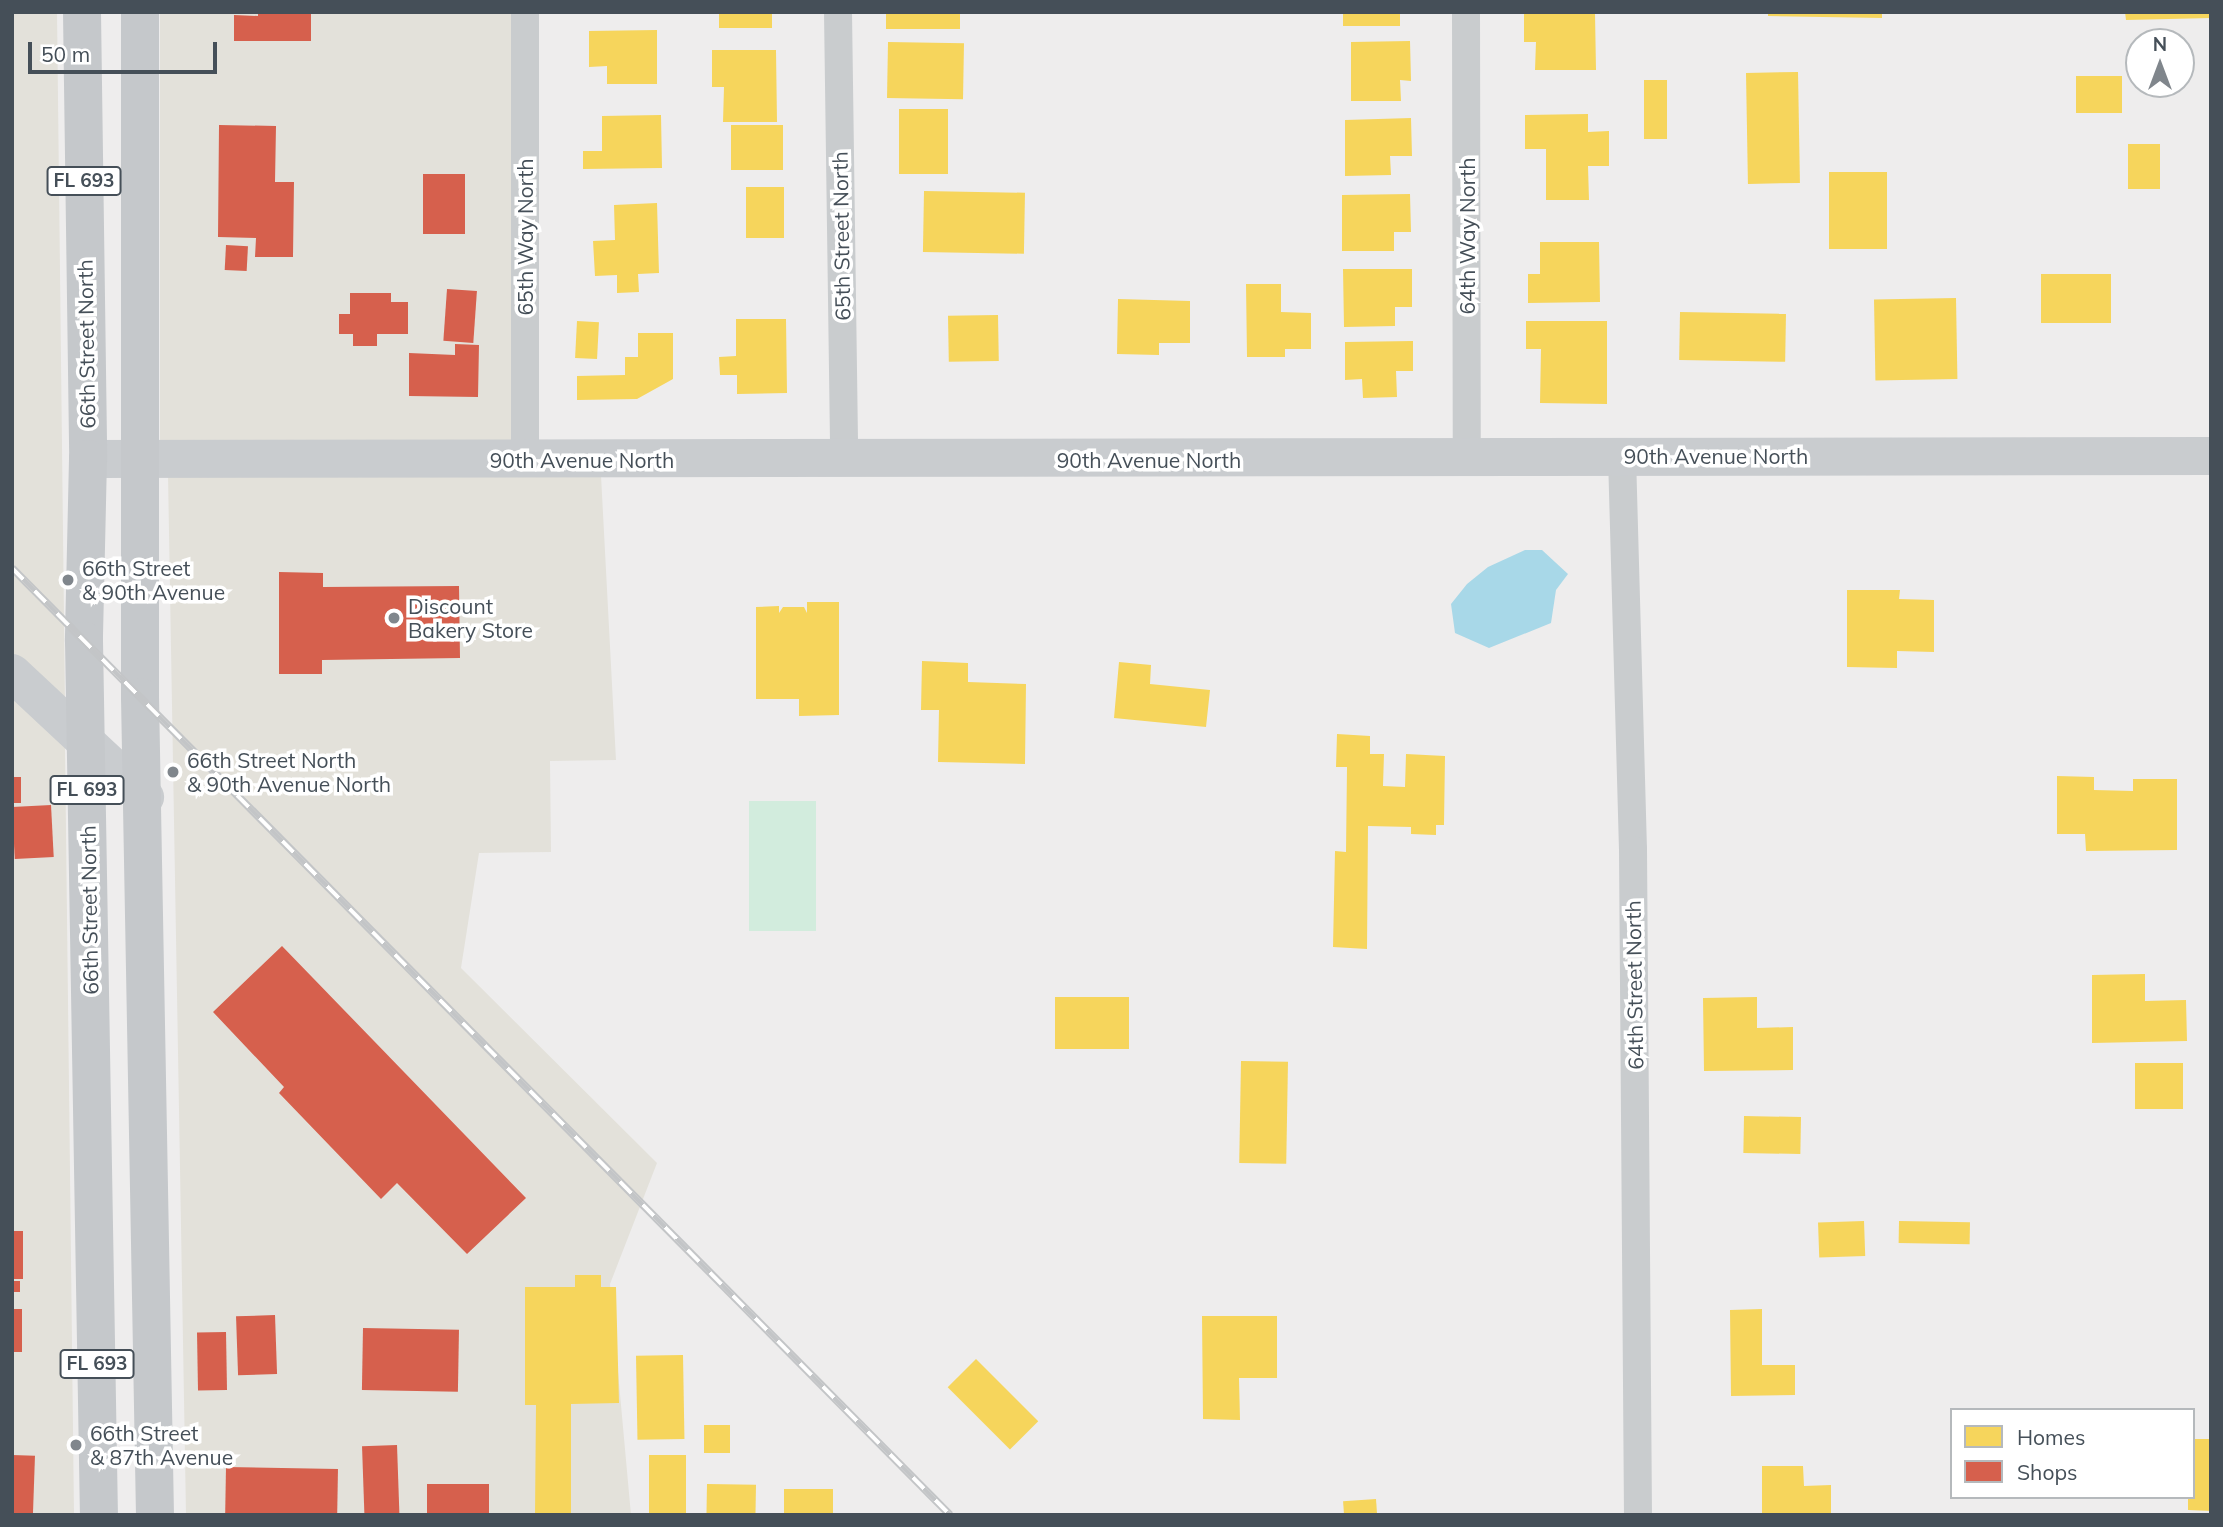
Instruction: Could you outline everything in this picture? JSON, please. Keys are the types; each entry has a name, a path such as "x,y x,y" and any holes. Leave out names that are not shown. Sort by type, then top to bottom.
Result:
{"main road":[{"name":"66th Street North","path":"82,12 88,459 86,746 99,1515"},
{"name":"FL 693","path":"140,12 143,460 140,697 145,797 155,1515"},
{"path":"95,1228 151,1229"}],"street":[{"name":"65th Way North","path":"525,12 525,461"},
{"name":"65th Street North","path":"838,12 844,459"},
{"name":"64th Way North","path":"1466,12 1467,460"},
{"name":"90th Avenue North","path":"88,459 1467,460 1622,456 2211,456"},
{"name":"64th Street North","path":"1622,456 1633,850 1638,1515"},
{"path":"12,673 86,746 145,797"}],"shaded area":[{"path":"12,12 57,12 65,706 12,654"},
{"path":"160,12 512,12 512,445 160,445"},
{"path":"168,474 601,475 616,760 550,761 551,852 479,853 461,968 657,1163 610,1284 631,1515 186,1515"},
{"path":"12,693 65,745 74,1515 12,1515"}],"green space":[{"path":"749,801 816,801 816,931 749,931"}],"water":[{"path":"1525,550 1542,550 1568,574 1556,590 1551,623 1489,648 1455,633 1451,604 1467,584 1488,567"}],"building: Homes":[{"path":"719,12 772,12 772,28 719,28"},
{"path":"886,12 960,12 960,29 886,29"},
{"path":"1343,12 1400,12 1400,26 1343,26"},
{"path":"1768,12 1882,12 1882,18 1768,16"},
{"path":"2125,12 2211,12 2211,18 2126,20"},
{"path":"1595,13 1596,70 1535,70 1536,42 1524,42 1524,14"},
{"path":"657,30 657,84 607,84 607,66 589,67 589,31"},
{"path":"1410,41 1411,81 1400,80 1401,101 1351,101 1351,42"},
{"path":"888,42 964,43 963,99 887,98"},
{"path":"712,50 776,50 777,122 723,122 724,87 712,87"},
{"path":"1798,72 1800,183 1748,184 1746,73"},
{"path":"2076,76 2122,76 2122,113 2076,113"},
{"path":"1644,80 1667,80 1667,139 1644,139"},
{"path":"899,109 948,109 948,174 899,174"},
{"path":"1588,114 1588,132 1609,131 1609,166 1588,166 1589,200 1546,200 1546,149 1525,149 1525,115"},
{"path":"661,115 662,168 583,169 583,151 602,151 602,116"},
{"path":"1411,118 1412,156 1390,156 1391,175 1345,176 1345,120"},
{"path":"731,125 783,125 783,170 731,170"},
{"path":"2128,144 2160,144 2160,189 2128,189"},
{"path":"1829,172 1887,172 1887,249 1829,249"},
{"path":"746,187 784,187 784,238 746,238"},
{"path":"924,191 1025,193 1024,254 923,252"},
{"path":"1410,194 1411,232 1394,232 1394,251 1342,251 1342,195"},
{"path":"657,203 659,273 638,274 639,292 617,293 617,275 595,276 593,241 615,240 614,205"},
{"path":"1540,242 1599,242 1600,302 1528,303 1528,274 1540,274"},
{"path":"1343,269 1412,269 1412,307 1395,307 1395,326 1344,327"},
{"path":"2041,274 2111,274 2111,323 2041,323"},
{"path":"1246,284 1281,284 1281,312 1311,313 1311,349 1285,349 1285,357 1247,357"},
{"path":"1956,298 1957,379 1875,380 1874,299"},
{"path":"1118,299 1190,301 1190,343 1159,343 1159,355 1117,354"},
{"path":"1680,312 1786,314 1785,362 1679,360"},
{"path":"998,315 999,361 949,362 948,316"},
{"path":"736,319 786,319 787,393 737,394 737,375 720,375 719,357 736,356"},
{"path":"577,321 599,322 597,359 575,358"},
{"path":"1526,321 1607,321 1607,404 1540,403 1541,349 1526,349"},
{"path":"638,333 673,333 673,379 637,399 577,400 577,376 625,375 625,357 638,357"},
{"path":"1413,341 1413,371 1396,371 1397,397 1363,398 1362,379 1345,380 1345,342"},
{"path":"1847,590 1900,590 1899,599 1934,600 1934,652 1897,651 1897,668 1847,667"},
{"path":"807,602 839,602 839,715 799,716 799,699 756,699 756,607 779,606 779,613 783,607 804,607 807,613"},
{"path":"922,661 968,663 968,682 1026,684 1025,764 938,762 939,710 921,710"},
{"path":"1119,662 1151,665 1150,684 1210,690 1206,727 1114,718"},
{"path":"1337,734 1370,736 1370,754 1384,754 1383,786 1405,787 1406,754 1445,756 1444,825 1436,825 1436,835 1411,834 1411,827 1368,826 1367,949 1333,947 1335,851 1346,852 1347,767 1336,767"},
{"path":"2057,776 2094,777 2094,790 2133,791 2133,779 2177,779 2177,850 2086,851 2085,834 2057,834"},
{"path":"2145,974 2145,1001 2186,1000 2187,1041 2092,1043 2092,975"},
{"path":"1055,997 1129,997 1129,1049 1055,1049"},
{"path":"1757,997 1757,1028 1793,1027 1793,1070 1704,1071 1703,998"},
{"path":"1241,1061 1288,1062 1286,1164 1239,1163"},
{"path":"2135,1063 2183,1063 2183,1109 2135,1109"},
{"path":"1744,1116 1801,1117 1800,1154 1743,1153"},
{"path":"1864,1221 1865,1256 1819,1258 1818,1223"},
{"path":"1899,1221 1970,1222 1970,1244 1899,1243"},
{"path":"575,1275 601,1275 601,1287 616,1287 619,1403 571,1404 571,1515 535,1515 536,1405 525,1405 525,1287 575,1287"},
{"path":"1762,1309 1762,1365 1795,1365 1795,1395 1731,1396 1730,1310"},
{"path":"1202,1316 1277,1316 1277,1378 1239,1378 1240,1420 1203,1419"},
{"path":"683,1355 684,1439 637,1440 636,1356"},
{"path":"976,1359 1038,1421 1010,1450 948,1387"},
{"path":"704,1425 730,1425 730,1453 704,1453"},
{"path":"2195,1439 2211,1439 2211,1511 2188,1510 2188,1499 2195,1499"},
{"path":"649,1455 686,1455 686,1515 649,1515"},
{"path":"1762,1466 1803,1466 1804,1486 1831,1485 1831,1515 1762,1515"},
{"path":"707,1484 756,1485 755,1515 706,1515"},
{"path":"784,1489 833,1489 833,1515 784,1515"},
{"path":"1376,1499 1377,1515 1344,1515 1343,1501"}],"building: Shops":[{"path":"258,12 311,12 311,41 234,41 234,15 258,16"},
{"path":"219,125 276,126 275,182 294,182 293,257 255,257 256,238 218,237"},
{"path":"423,174 465,174 465,234 423,234"},
{"path":"226,245 248,246 247,271 225,270"},
{"path":"447,289 477,291 473,343 443,341"},
{"path":"350,293 391,293 391,302 408,302 408,334 377,334 377,346 353,346 353,334 339,334 339,314 350,314"},
{"path":"455,344 479,345 478,397 409,396 409,353 455,355"},
{"path":"279,572 323,573 323,587 459,586 460,658 322,660 322,674 279,674"},
{"path":"12,777 21,777 21,803 12,803"},
{"path":"51,805 54,857 15,859 12,807"},
{"path":"282,946 526,1198 467,1254 397,1183 381,1199 279,1093 284,1087 213,1012"},
{"path":"12,1231 23,1231 23,1279 12,1279"},
{"path":"12,1281 20,1281 20,1292 12,1292"},
{"path":"12,1309 22,1309 22,1352 12,1352"},
{"path":"275,1315 277,1374 238,1375 236,1316"},
{"path":"363,1328 459,1330 458,1392 362,1390"},
{"path":"226,1332 227,1390 198,1390 197,1333"},
{"path":"397,1445 399,1514 364,1515 362,1446"},
{"path":"12,1455 35,1456 33,1515 12,1515"},
{"path":"226,1467 338,1469 337,1515 225,1515"},
{"path":"427,1484 489,1484 489,1515 427,1515"}],"railway":[{"path":"12,568 950,1515"}],"place":[{"name":"66th Street & 90th Avenue","path":"68,580"},
{"name":"Discount Bakery Store","path":"394,618"},
{"name":"66th Street North & 90th Avenue North","path":"173,772"},
{"name":"66th Street & 87th Avenue","path":"76,1445"}]}
